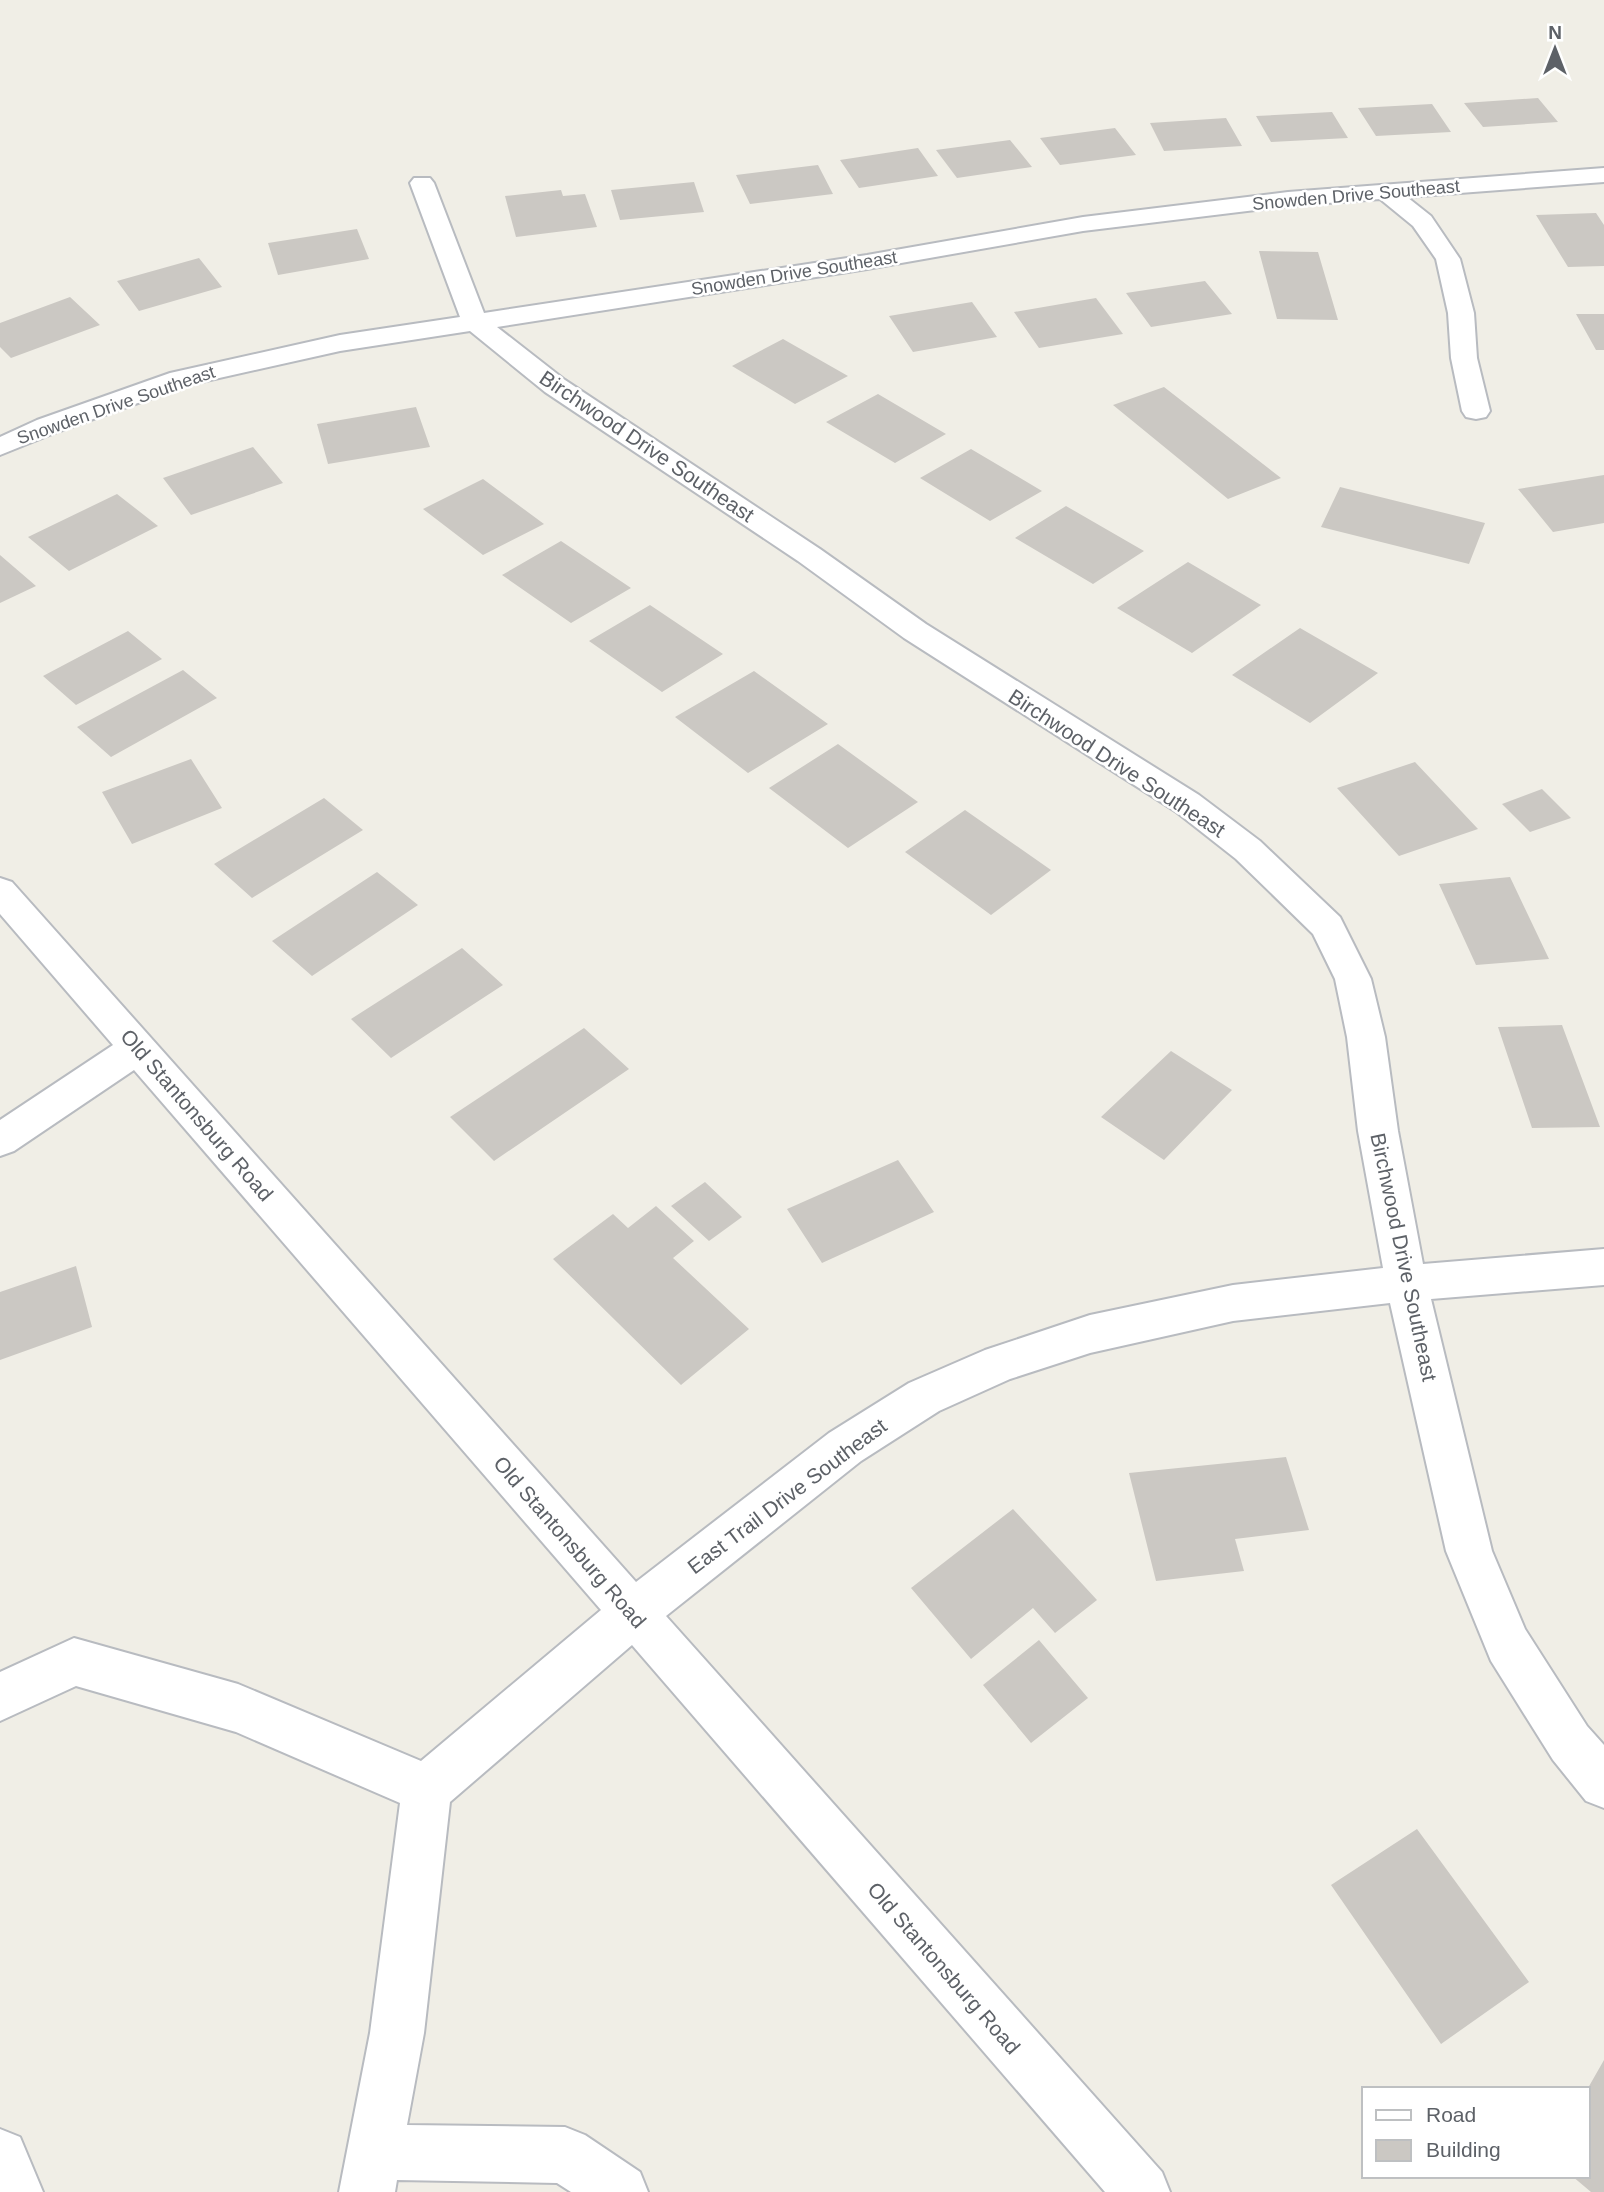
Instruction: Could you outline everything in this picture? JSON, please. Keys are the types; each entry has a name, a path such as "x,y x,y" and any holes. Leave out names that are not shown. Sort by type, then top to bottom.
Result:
{"street":[{"name":"Snowden Drive Southeast","path":"0,447 70,418 180,379 340,342 867,262 1083,224 1287,199 1604,175"},
{"path":"422,183 475,322"},
{"path":"1387,192 1422,221 1448,258 1461,313 1464,358 1476,411"},
{"name":"Birchwood Drive Southeast","path":"475,322 555,386 809,555 915,631 1187,803 1248,850 1327,926 1353,979 1366,1037 1378,1131 1406,1283 1469,1550 1508,1645 1570,1744 1604,1783"},
{"name":"Old Stantonsburg Road","path":"0,891 1142,2192"},
{"path":"0,1140 138,1048"},
{"name":"East Trail Drive Southeast","path":"427,1789 632,1614 845,1447 924,1397 1000,1363 1090,1334 1233,1303 1406,1283 1604,1267"},
{"path":"0,1698 74,1662 238,1708 427,1789 397,2033 371,2172 565,2155 620,2192"},
{"path":"0,2157 15,2192"}],"building":[{"path":"1538,98 1558,122 1483,127 1464,103"},
{"path":"1432,104 1451,132 1376,136 1358,108"},
{"path":"1332,112 1348,138 1271,142 1256,116"},
{"path":"1226,118 1242,146 1164,151 1150,123"},
{"path":"1115,128 1136,155 1060,165 1040,138"},
{"path":"1010,140 1032,167 957,178 936,150"},
{"path":"918,148 938,176 859,188 840,160"},
{"path":"818,165 833,194 750,204 736,175"},
{"path":"694,182 704,212 620,220 611,190"},
{"path":"561,190 563,196 585,194 597,227 516,237 505,196"},
{"path":"1596,213 1604,225 1604,266 1568,267 1536,215"},
{"path":"357,229 369,259 278,275 268,243"},
{"path":"1259,251 1318,252 1338,320 1277,319"},
{"path":"199,258 222,287 139,311 117,281"},
{"path":"1205,281 1232,314 1151,327 1126,293"},
{"path":"70,297 100,325 11,358 0,347 0,323"},
{"path":"1096,298 1123,334 1039,348 1014,312"},
{"path":"972,302 997,337 913,352 889,316"},
{"path":"1576,314 1604,314 1604,350 1596,350"},
{"path":"783,339 848,376 795,404 732,366"},
{"path":"1164,387 1281,478 1228,499 1113,405"},
{"path":"878,394 946,434 895,463 826,422"},
{"path":"416,407 430,447 328,464 317,424"},
{"path":"253,447 283,483 191,515 163,478"},
{"path":"971,449 1042,491 990,521 920,478"},
{"path":"1604,475 1604,523 1553,532 1518,489"},
{"path":"483,479 544,524 483,555 423,509"},
{"path":"1340,487 1485,523 1469,564 1321,527"},
{"path":"117,494 158,526 69,571 28,537"},
{"path":"1066,506 1144,551 1093,584 1015,538"},
{"path":"561,541 631,588 571,623 502,575"},
{"path":"0,555 36,586 0,603"},
{"path":"1188,562 1261,605 1192,653 1117,608"},
{"path":"650,605 723,654 662,692 589,641"},
{"path":"1300,628 1378,673 1310,723 1232,675"},
{"path":"128,631 162,659 76,705 43,676"},
{"path":"183,670 217,698 111,757 77,727"},
{"path":"754,671 828,724 748,773 675,717"},
{"path":"838,744 918,802 848,848 769,788"},
{"path":"191,759 222,808 132,844 102,792"},
{"path":"1415,762 1478,829 1399,856 1337,788"},
{"path":"1542,789 1571,818 1530,832 1502,804"},
{"path":"324,798 363,830 252,898 214,864"},
{"path":"965,810 1051,870 991,915 905,852"},
{"path":"377,872 418,905 312,976 272,941"},
{"path":"1510,877 1549,959 1476,965 1439,884"},
{"path":"462,948 503,985 391,1058 351,1019"},
{"path":"1562,1025 1600,1127 1532,1128 1498,1027"},
{"path":"584,1028 629,1069 494,1161 450,1117"},
{"path":"1171,1051 1232,1090 1164,1160 1101,1117"},
{"path":"898,1160 934,1212 822,1263 787,1209"},
{"path":"705,1182 742,1217 709,1241 671,1206"},
{"path":"656,1206 694,1241 673,1258 749,1329 681,1385 553,1259 613,1214 628,1228"},
{"path":"76,1266 92,1327 0,1360 0,1292"},
{"path":"1286,1457 1309,1530 1235,1539 1244,1571 1156,1581 1129,1473"},
{"path":"1013,1509 1097,1600 1055,1633 1033,1608 971,1659 911,1588"},
{"path":"1039,1640 1088,1698 1031,1743 983,1685"},
{"path":"1417,1829 1529,1982 1441,2044 1331,1885"},
{"path":"1604,2060 1604,2192 1591,2192 1574,2178 1590,2178 1589,2087"}]}
